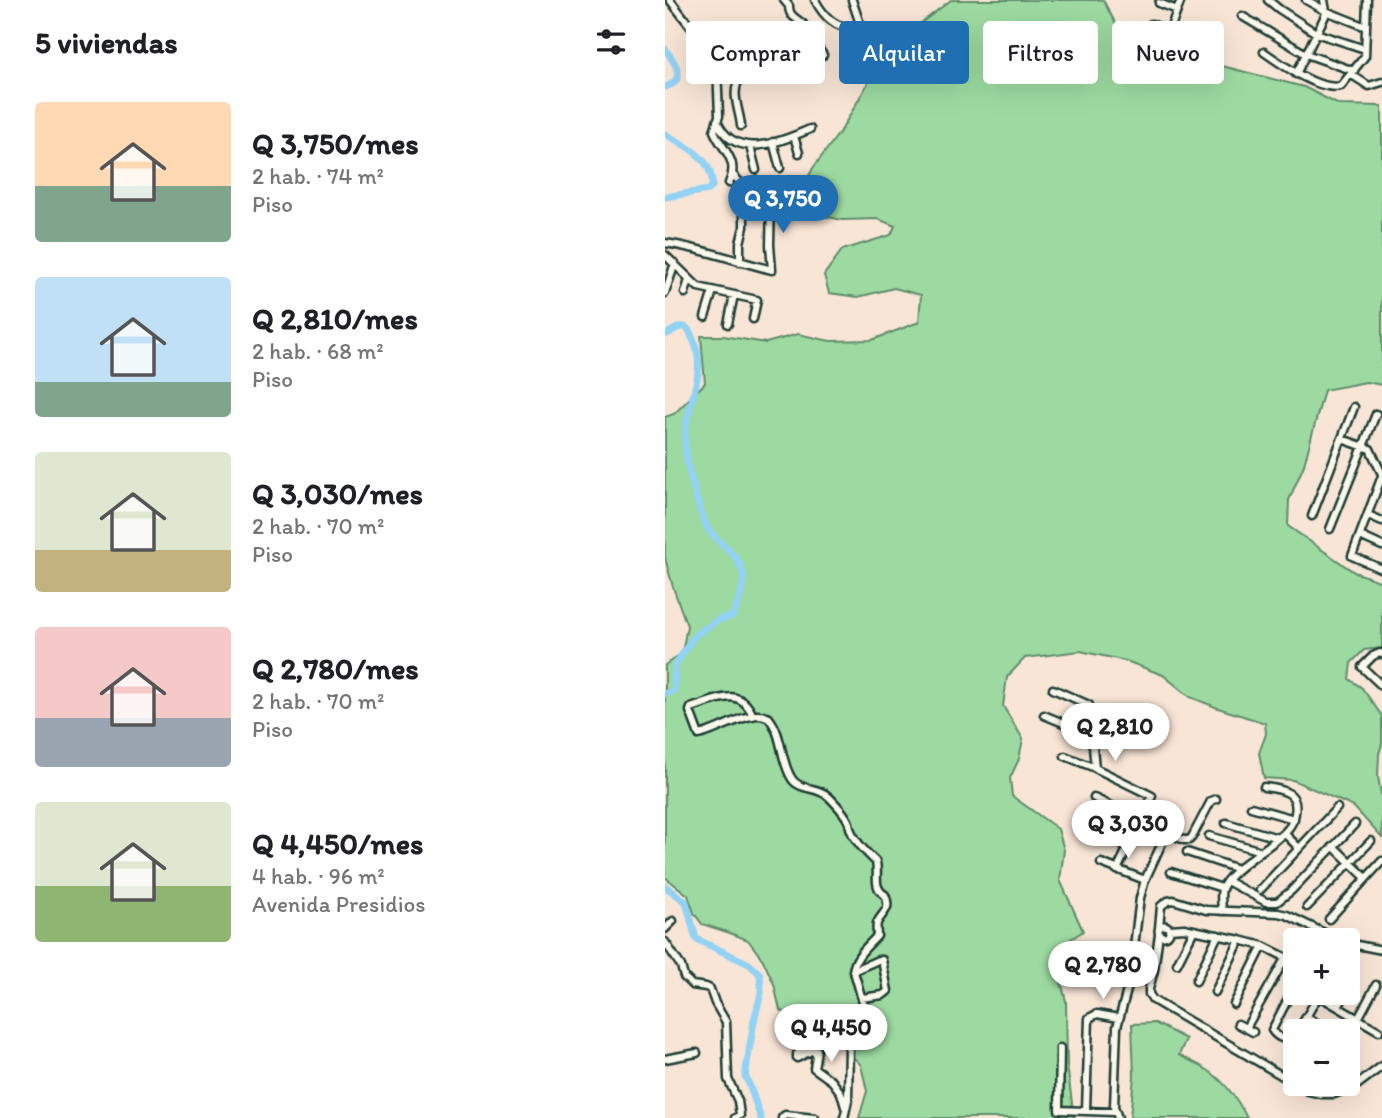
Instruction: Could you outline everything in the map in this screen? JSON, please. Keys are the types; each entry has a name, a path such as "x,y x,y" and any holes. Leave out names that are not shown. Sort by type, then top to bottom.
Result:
{"street":[{"path":"665,243 699,248 772,270 771,200 753,195 733,175 729,154 715,134 714,128 719,116 717,65 708,50 704,33 691,27 670,0"},
{"path":"784,0 789,6 791,16 798,21"},
{"path":"815,0 832,22 853,29 860,24 852,0"},
{"path":"1173,21 1181,0"},
{"path":"1306,0 1366,27"},
{"path":"1296,74 1326,11 1324,0"},
{"path":"1264,52 1296,74 1334,88 1344,84 1364,58 1367,2 1359,0"},
{"path":"1272,2 1316,33 1365,49"},
{"path":"1159,3 1177,10"},
{"path":"1243,16 1306,54 1353,73 1369,86 1382,82"},
{"path":"736,84 736,102 740,110 741,126"},
{"path":"717,121 723,134 741,144 755,147 810,129"},
{"path":"794,136 799,153"},
{"path":"773,142 780,169"},
{"path":"750,146 756,170"},
{"path":"729,183 733,175"},
{"path":"740,262 740,243 748,199 745,187"},
{"path":"665,255 698,287 757,300 753,318"},
{"path":"665,293 675,263"},
{"path":"685,293 689,280"},
{"path":"705,317 713,291"},
{"path":"728,324 734,295"},
{"path":"1312,516 1354,407"},
{"path":"1330,529 1376,414"},
{"path":"1342,439 1370,449 1382,475 1379,495 1367,515 1352,556 1382,569"},
{"path":"1367,515 1382,521"},
{"path":"1360,536 1382,546"},
{"path":"1381,654 1373,656 1362,667 1382,686"},
{"path":"1053,689 1089,705 1095,768"},
{"path":"753,716 742,699 731,696 691,708 690,711 699,735 753,716 769,718 794,782 819,790 828,796 848,820 856,840 877,864 877,887 888,902 884,915 877,924 876,938 863,950 854,964 853,971 863,1003 872,1017 856,1031 849,1044 848,1100 845,1115"},
{"path":"1044,715 1092,735"},
{"path":"1065,756 1152,796 1117,870"},
{"path":"1222,911 1222,888 1227,881 1284,833 1294,819 1296,807 1292,796 1287,792 1264,787"},
{"path":"1094,798 1184,840 1189,840 1198,829 1211,801 1216,799"},
{"path":"1251,807 1294,819"},
{"path":"1260,890 1338,808"},
{"path":"1226,823 1277,838"},
{"path":"1227,881 1266,902 1277,902 1355,824"},
{"path":"1098,832 1127,847"},
{"path":"1060,1048 1058,1108 1116,1115 1117,1034 1133,957 1140,898 1145,880 1167,832"},
{"path":"1284,833 1300,848"},
{"path":"1209,836 1261,851"},
{"path":"1307,906 1371,841"},
{"path":"1333,846 1366,878"},
{"path":"1187,852 1238,869"},
{"path":"1329,919 1382,861"},
{"path":"1101,863 1145,880"},
{"path":"1171,872 1222,888"},
{"path":"1314,928 1278,913 1206,910 1173,900 1165,902 1161,906 1149,994 1153,1000 1308,1091 1334,1094 1357,1085 1382,1069"},
{"path":"1160,913 1168,931"},
{"path":"665,929 673,921"},
{"path":"1159,931 1163,926 1168,931 1192,930 1218,935 1263,946 1283,956"},
{"path":"1177,964 1192,930"},
{"path":"1156,955 1168,931"},
{"path":"1196,981 1218,935"},
{"path":"1215,992 1240,940"},
{"path":"665,942 681,966 684,977 692,985 710,989 725,1018 728,1079 738,1101 740,1115 735,1118"},
{"path":"1067,946 1133,957"},
{"path":"1234,1004 1263,946"},
{"path":"1360,946 1382,950"},
{"path":"853,971 882,960 888,991 883,995 862,998"},
{"path":"1246,1028 1283,962"},
{"path":"1335,1005 1358,1019 1376,985"},
{"path":"1283,1037 1275,1036 1272,1030 1285,1005"},
{"path":"1309,1019 1306,1017 1313,1005"},
{"path":"1086,1110 1089,1018 1097,1014 1119,1018"},
{"path":"1360,1020 1378,1031"},
{"path":"1238,1024 1254,1032"},
{"path":"800,1041 809,1045 797,1054 797,1058 817,1050 814,1068 832,1081 841,1093 845,1115"},
{"path":"665,1059 697,1053"},
{"path":"782,1118 785,1115 815,1118"}],"green space":[{"path":"951,0 1103,0 1114,21 1112,21 1112,84 1224,84 1224,67 1304,87 1339,105 1382,106 1382,385 1366,382 1324,390 1304,465 1289,500 1288,526 1354,572 1382,582 1382,648 1364,650 1351,663 1349,679 1362,688 1382,716 1378,776 1382,801 1382,838 1354,807 1293,780 1264,778 1259,753 1266,734 1265,723 1190,697 1163,675 1126,661 1080,651 1025,658 1007,677 1003,706 1023,739 1019,759 1010,778 1012,796 1058,829 1064,850 1060,880 1083,931 1061,946 1059,974 1066,1001 1067,1065 1074,1118 859,1118 867,1091 861,1065 832,1036 780,1010 774,984 763,960 748,940 702,924 694,913 688,895 665,877 665,665 682,653 687,626 665,558 665,417 674,414 705,383 701,336 723,336 766,343 798,334 830,341 872,340 919,322 921,295 894,288 858,297 829,293 824,275 842,250 891,235 895,226 878,219 842,220 806,212 797,199 813,168 842,129 867,84 969,84 969,21 923,21"},
{"path":"1155,1023 1186,1039 1179,1055 1206,1069 1221,1081 1236,1098 1247,1118 1130,1118 1134,1076 1132,1024"}],"waterway":[{"path":"665,49 678,75 672,84 665,87"},
{"path":"665,134 697,154 708,168 712,186 709,190 665,197"},
{"path":"665,335 679,327 686,328 690,331 697,349 698,376 685,431 688,464 708,529 735,557 743,572 743,588 733,616 718,620 695,635 675,665 674,691 665,694"},
{"path":"665,886 686,902 696,939 749,964 760,974 761,993 745,1076 761,1118"}]}
